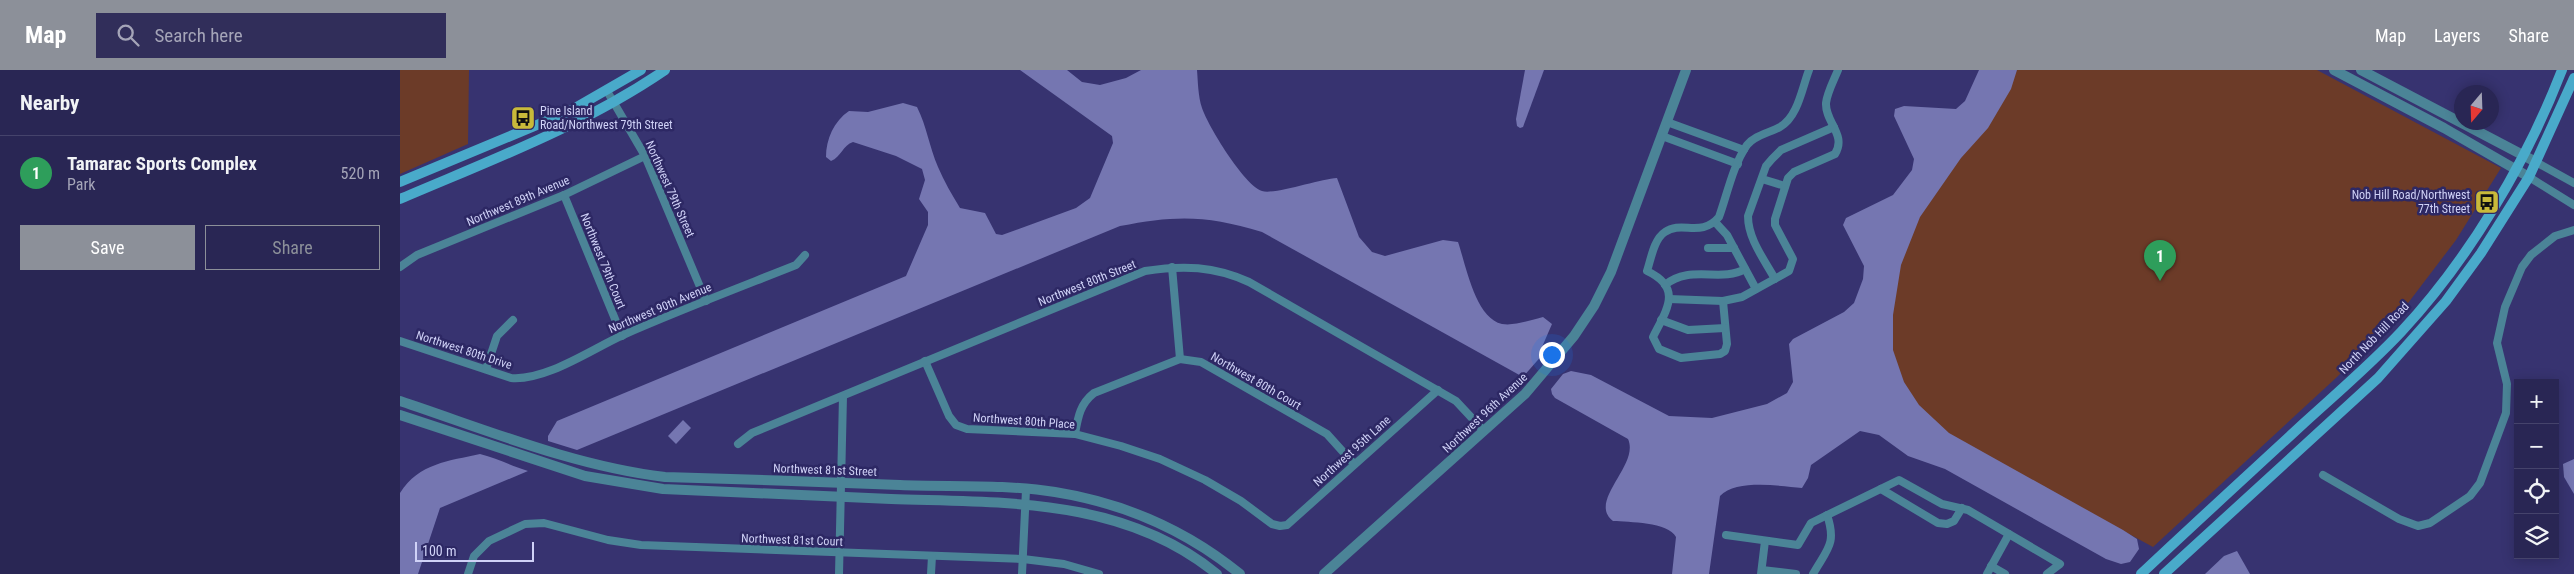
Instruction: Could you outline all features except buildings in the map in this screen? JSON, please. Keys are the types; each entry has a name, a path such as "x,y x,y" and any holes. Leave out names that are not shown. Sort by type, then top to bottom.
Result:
{"main road":[{"path":"400,182 568,112 641,70"},
{"path":"400,199 534,144 614,104 665,70"},
{"name":"North Nob Hill Road","path":"2141,574 2400,332 2462,255 2524,156 2562,70"},
{"path":"2164,574 2378,378 2412,342 2446,301 2481,253 2529,177 2574,78"}],"street":[{"name":"Northwest 96th Avenue","path":"1324,574 1525,394 1550,367 1594,306 1614,263 1686,70"},
{"path":"1723,301 1726,351 1720,354 1681,358 1658,349 1653,337 1669,299 1669,289 1661,279 1647,271 1658,242 1664,232 1671,229 1703,228 1715,222 1719,217 1744,150 1757,137 1782,126 1789,120 1794,112 1809,70"},
{"path":"2334,70 2516,168 2574,205"},
{"path":"2361,70 2574,183"},
{"path":"1669,299 1723,301 1742,297 1789,271 1793,259 1775,225 1775,219 1788,178 1794,172 1835,154 1840,141 1826,110 1826,102 1835,71"},
{"name":"Northwest 79th Street","path":"607,90 644,156 706,301"},
{"path":"1667,122 1744,150"},
{"path":"1775,279 1749,230 1748,216 1766,166 1781,150 1834,126"},
{"path":"1662,136 1738,164"},
{"path":"1710,154 1716,140"},
{"name":"Northwest 89th Avenue","path":"400,267 417,255 564,195 644,156"},
{"path":"1762,179 1786,186"},
{"name":"Northwest 79th Court","path":"564,195 622,336"},
{"path":"1715,222 1727,235 1756,289"},
{"path":"2323,475 2399,519 2418,526 2430,523 2470,496 2480,483 2506,413 2507,384 2497,343 2505,307 2522,268 2531,254 2555,236 2574,230"},
{"path":"1708,248 1734,248"},
{"name":"Northwest 90th Avenue","path":"521,379 578,358 622,336 796,265 805,255"},
{"path":"1075,434 1084,400 1094,393 1180,359 1172,267"},
{"name":"Northwest 80th Street","path":"738,444 752,433 925,361 1145,272 1172,267 1205,267 1227,272 1249,282 1456,400 1484,431"},
{"path":"1666,285 1674,277 1683,275 1732,272 1745,269"},
{"path":"486,369 497,336 513,320"},
{"path":"1661,320 1688,330 1726,328"},
{"name":"Northwest 80th Drive","path":"400,341 511,378 521,379"},
{"name":"Northwest 80th Court","path":"1180,359 1201,362 1327,434 1354,464"},
{"name":"Northwest 80th Place","path":"925,361 949,416 956,425 967,429 1075,434 1121,446 1160,459 1205,480 1241,501 1272,524 1280,526"},
{"name":"Northwest 95th Lane","path":"1280,526 1288,525 1438,390"},
{"path":"839,574 843,396"},
{"name":"Northwest 81st Street","path":"400,401 589,464 622,472 665,476 1026,490 1088,498 1127,509 1189,539 1240,574"},
{"name":"Northwest 81st Street","path":"400,415 585,476 621,484 663,489 1025,504 1085,512 1122,522 1184,551 1217,574"},
{"path":"1726,535 1798,546 1811,523 1899,480 1942,504 1962,508 2060,564 2047,574"},
{"path":"1880,489 1938,523 1947,524 1954,521 1962,508"},
{"path":"1022,574 1026,490"},
{"path":"1813,574 1832,539 1833,532 1827,515"},
{"name":"Northwest 81st Court","path":"468,574 474,556 488,541 525,524 544,523 608,540 641,545 1022,559 1064,564 1099,574"},
{"path":"1987,574 2009,534"},
{"path":"1765,541 1761,572 1796,574"},
{"path":"932,556 932,574"},
{"path":"1991,566 2005,574"}],"shaded area":[{"path":"400,70 469,70 468,144 400,174"},
{"path":"2013,70 2317,70 2501,168 2456,240 2402,311 2337,377 2153,547 1945,434 1915,405 1896,376 1887,320 1901,252 1933,188"}],"water":[{"path":"1020,70 1067,70 1082,82 1100,85 1126,78 1141,70 1197,70 1202,108 1219,141 1237,167 1254,186 1268,192 1337,178 1359,237 1372,252 1385,256 1443,240 1458,242 1478,301 1493,320 1502,324 1512,324 1543,317 1552,324 1542,347 1544,353 1523,377 1262,232 1224,222 1191,218 1158,220 1120,226 577,450 548,441 548,436 557,421 906,276 928,225 928,212 919,199 925,180 922,169 896,156 853,142 831,161 826,157 829,137 835,125 849,111 868,112 903,103 917,107 938,167 960,208 985,213 996,234 1002,235 1076,208 1090,198 1113,143 1112,136"},
{"path":"1525,70 1544,70 1523,127 1520,128 1517,126 1516,119"},
{"path":"1979,70 2017,70 2011,89 1988,128 1961,158 1920,217 1901,265 1893,315 1893,350 1904,382 1919,405 1949,433 2123,530 2137,539 2139,549 2130,562 2121,564 2106,559 1945,469 1908,456 1879,435 1860,431 1811,465 1808,478 1802,488 1747,485 1736,487 1720,496 1709,574 1672,574 1676,537 1672,532 1665,528 1648,524 1613,521 1607,513 1606,503 1609,493 1627,460 1630,449 1628,439 1555,398 1551,389 1563,374 1571,371 1591,375 1669,416 1712,418 1767,404 1787,393 1793,382 1789,344 1793,339 1844,312 1854,303 1863,279 1864,266 1843,225 1846,218 1893,195 1912,170 1914,159 1894,116 1895,109 1904,106 1956,109 1965,101"},
{"path":"683,420 691,428 676,444 668,436"},
{"path":"480,454 528,471 440,508 418,574 400,574 400,493 416,475 425,469"},
{"path":"2574,459 2574,494 2564,477 2563,464"},
{"path":"2237,551 2250,574 2205,574 2224,556"}],"place":[{"name":"Pine Island Road/Northwest 79th Street","path":"523,118"},
{"name":"Nob Hill Road/Northwest 77th Street","path":"2487,202"},
{"name":"Tamarac Sports Complex","path":"2160,281"}]}
